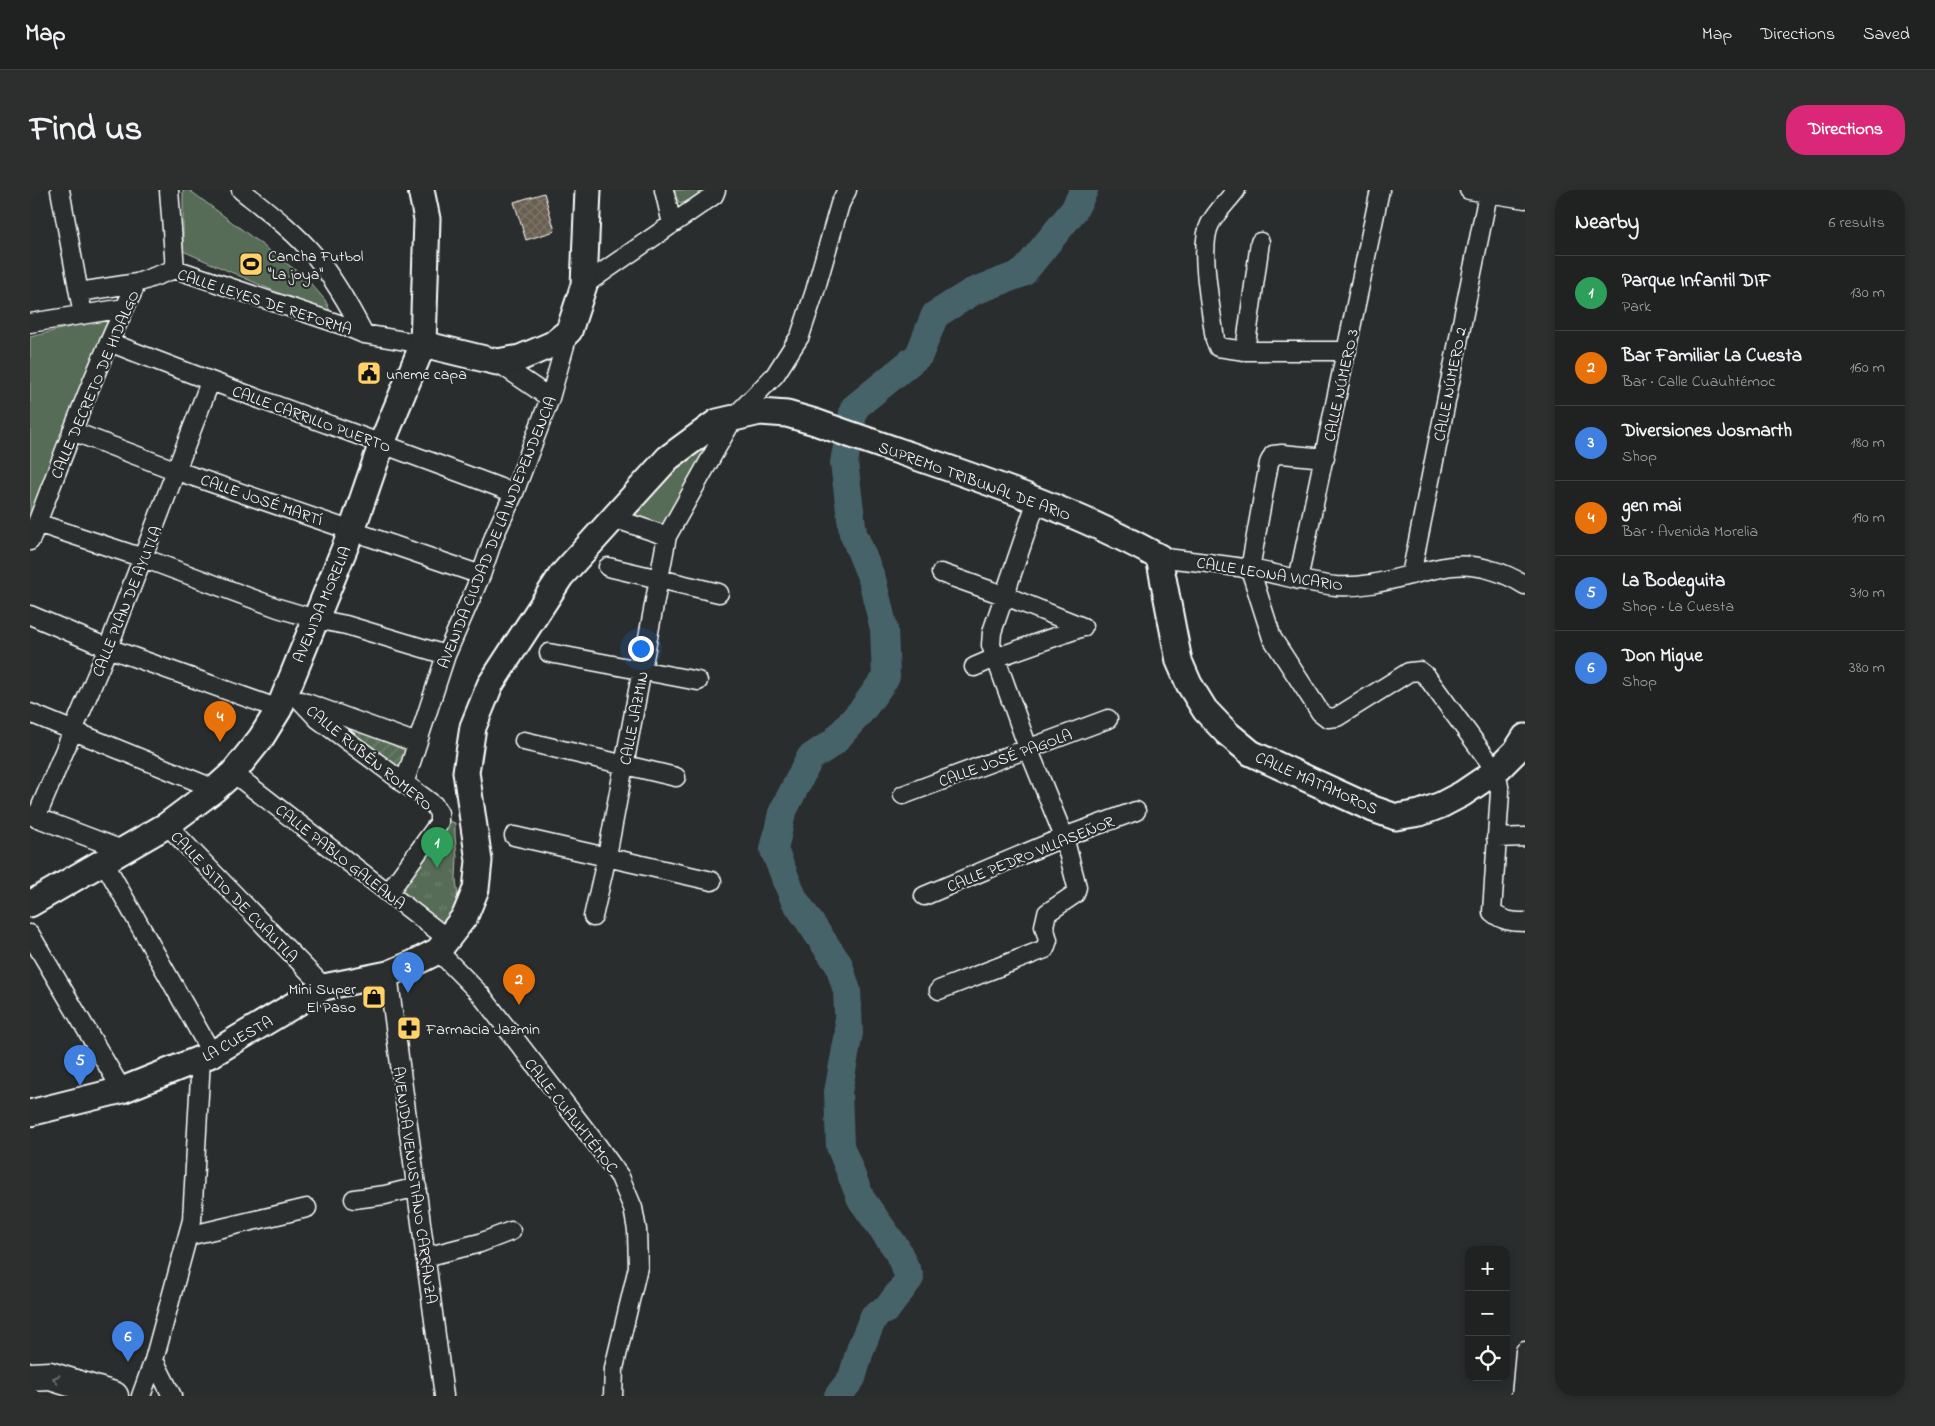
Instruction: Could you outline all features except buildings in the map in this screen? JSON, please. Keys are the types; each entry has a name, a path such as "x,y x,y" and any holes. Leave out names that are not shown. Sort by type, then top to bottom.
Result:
{"main road":[{"path":"30,1377 50,1376 114,1396"}],"street":[{"path":"60,190 83,315"},
{"path":"169,190 175,268"},
{"path":"240,190 275,217 315,256 347,300 364,334"},
{"name":"AVENIDA MORELIA","path":"30,904 167,825 224,781 261,738 289,701 315,619 352,530 382,443 423,344 427,218 421,190"},
{"name":"AVENIDA CIUDAD DE LA INDEPENDENCIA","path":"404,784 446,655 481,575 495,534 514,493 550,398 584,285 588,190"},
{"path":"664,190 672,224"},
{"path":"584,285 714,195 716,190"},
{"name":"CALLE JAZMIN","path":"593,917 607,856 667,536 734,417 775,375 800,336 816,291 840,204 847,190"},
{"path":"1236,190 1210,223 1206,234 1208,284 1215,340 1218,347 1245,351 1347,351"},
{"name":"CALLE NÚMERO 3","path":"1298,580 1380,190"},
{"path":"1469,190 1525,199"},
{"name":"CALLE NÚMERO 2","path":"1411,575 1488,194"},
{"path":"1245,351 1260,242"},
{"name":"CALLE LEYES DE REFORMA","path":"79,292 137,283 175,268 364,334 423,344"},
{"name":"CALLE DECRETO DE HIDALGO","path":"30,541 72,431 109,342 137,283"},
{"path":"30,324 125,308"},
{"path":"497,362 520,358 553,344 569,331"},
{"name":"CALLE CARRILLO PUERTO","path":"109,342 210,382 382,443 514,493"},
{"path":"423,344 497,362 550,398"},
{"name":"CALLE PLAN DE AYUTLA","path":"33,816 108,648 210,382"},
{"name":"SUPREMO TRIBUNAL DE ARIO","path":"443,945 465,916 476,889 479,861 466,772 473,727 490,685 562,576 668,458 717,422 760,412 787,414 815,422 1037,500 1130,541 1159,557"},
{"name":"CALLE JOSÉ MARTÍ","path":"72,431 177,471 481,575"},
{"path":"1325,458 1282,454 1273,455 1269,463 1250,569 1272,638 1320,712 1328,718 1338,717 1409,672 1420,671 1427,676 1496,771 1500,792 1492,912 1499,918 1509,922 1525,922"},
{"path":"940,990 1045,949 1048,940 1044,926 1047,913 1076,894 1077,887 1064,836 1028,748 991,645 992,632 1037,500"},
{"path":"613,518 667,536"},
{"path":"37,523 143,558 278,608 315,619 346,625 446,655"},
{"name":"CALLE LEONA VICARIO","path":"1159,557 1250,569 1298,580 1337,586 1367,585 1454,566 1482,568 1510,576 1525,585"},
{"name":"CALLE MATAMOROS","path":"1159,557 1179,661 1189,684 1205,710 1227,733 1251,753 1373,809 1396,817 1420,813 1441,806 1496,771"},
{"path":"608,567 719,593"},
{"path":"941,573 1004,595 1083,627 995,658 974,668"},
{"path":"30,615 108,648 289,701 417,743"},
{"path":"549,653 698,681"},
{"name":"CALLE RUBÉN ROMERO","path":"289,701 318,719 434,805 439,813 439,823 389,892"},
{"name":"CALLE PABLO GALEANA","path":"30,713 72,731 224,781 389,892 443,945"},
{"name":"CALLE JOSÉ PAGOLA","path":"903,795 1108,719"},
{"path":"1496,771 1516,751 1525,737"},
{"path":"524,741 676,777"},
{"name":"CALLE PEDRO VILLASEÑOR","path":"924,896 1064,836 1136,812"},
{"path":"33,816 114,856 206,1056 192,1220 154,1360 141,1396"},
{"name":"CALLE SITIO DE CUAUTLA","path":"167,825 324,988"},
{"path":"514,836 712,881"},
{"path":"1496,838 1525,837"},
{"path":"30,934 122,1090"},
{"name":"LA CUESTA","path":"32,1109 122,1090 206,1056 324,988 388,974 414,964 443,945"},
{"name":"CALLE CUAUHTÉMOC","path":"443,945 620,1177 632,1208 637,1230 638,1267 614,1368 613,1396"},
{"name":"AVENIDA VENUSTIANO CARRANZA","path":"388,974 444,1396"},
{"path":"354,1199 385,1195 417,1187"},
{"path":"188,1236 307,1208"},
{"path":"425,1257 480,1243 511,1232"},
{"path":"1521,1396 1525,1351"},
{"path":"154,1360 172,1396"}],"green space":[{"name":"Cancha Futbol \"La joya\"","path":"183,190 189,190 196,195 306,278 325,300 333,317 183,251"},
{"path":"672,190 701,190 696,197 680,204"},
{"path":"116,315 30,536 30,337"},
{"path":"720,431 662,532 625,516 660,479"},
{"path":"311,709 406,751 398,775"},
{"path":"445,820 455,823 458,897 455,916 444,931 400,890 447,832"}],"waterway":[{"path":"838,1396 852,1378 861,1347 874,1316 887,1309 910,1278 896,1248 861,1199 840,1146 838,1092 849,1033 847,991 839,965 794,899 774,850 782,813 810,758 834,742 863,709 886,677 884,629 872,579 853,533 844,463 854,408 919,355 935,315 972,292 1023,273 1074,210 1084,190"}],"place":[{"name":"Cancha Futbol \"La joya\"","path":"251,264"},
{"name":"uneme capa","path":"369,373"},
{"name":"gen mai","path":"220,742"},
{"name":"Parque Infantil DIF","path":"437,868"},
{"name":"Diversiones Josmarth","path":"408,993"},
{"name":"Mini Super El Paso","path":"374,997"},
{"name":"Bar Familiar La Cuesta","path":"519,1005"},
{"name":"Farmacia Jazmin","path":"409,1028"},
{"name":"La Bodeguita","path":"80,1086"},
{"name":"Don Migue","path":"128,1362"}]}
